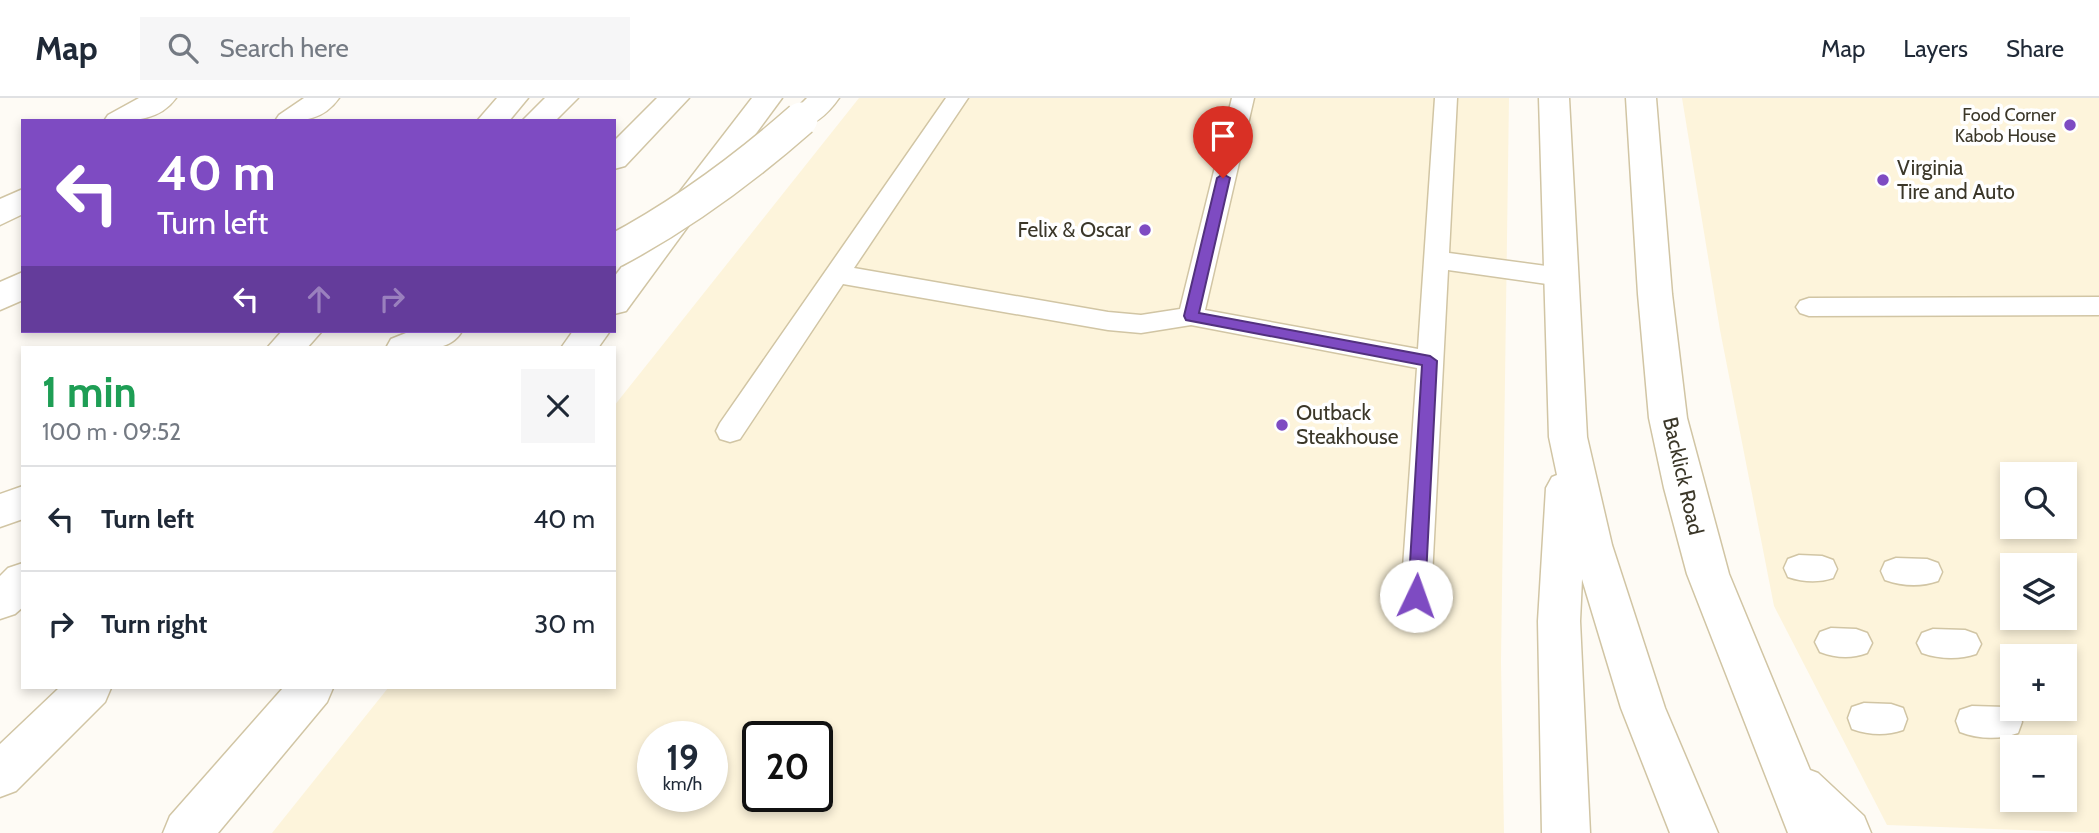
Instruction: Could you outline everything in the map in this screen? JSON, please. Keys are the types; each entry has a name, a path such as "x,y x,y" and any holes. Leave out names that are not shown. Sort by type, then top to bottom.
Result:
{"main road":[{"path":"123,119 161,98"},
{"path":"142,119 173,98"},
{"path":"293,119 324,98"},
{"path":"494,119 513,98"},
{"path":"539,119 563,98"},
{"path":"616,157 674,98"},
{"path":"616,299 767,98"},
{"path":"1554,98 1568,436 1559,621 1566,833"},
{"name":"Backlick Road","path":"1641,98 1655,294 1668,418 1707,574 1812,833"},
{"path":"616,250 715,190 813,108"},
{"path":"0,185 21,174"},
{"path":"0,214 21,200"},
{"path":"0,298 21,285"},
{"path":"285,346 302,333"},
{"path":"409,346 439,333"},
{"path":"429,346 442,333"},
{"path":"1568,436 1592,545 1643,708 1693,833"},
{"path":"0,511 21,503"},
{"path":"0,601 21,583"},
{"path":"0,775 88,689"},
{"path":"187,833 310,689"},
{"path":"1788,776 1847,833"}],"lane":[{"path":"730,431 957,98"},
{"path":"1191,316 1243,98"},
{"path":"1416,596 1446,98"},
{"path":"1436,260 1561,277"},
{"path":"836,274 1126,323 1156,323 1191,316 1430,361"},
{"path":"1809,307 2099,306"},
{"path":"1896,571 1927,572"},
{"path":"1933,643 1965,644"},
{"path":"1972,721 2006,722"}],"shaded area":[{"path":"859,98 1509,98 1501,662 1504,833 272,833 387,689 616,689 616,403"},
{"path":"1682,98 2099,98 2099,833 1887,825 1774,606 1720,330"}],"place":[{"name":"Food Corner Kabob House","path":"2070,125"},
{"name":"Virginia Tire and Auto","path":"1883,180"},
{"name":"Felix & Oscar","path":"1145,230"},
{"name":"Outback Steakhouse","path":"1282,425"}],"route":[{"path":"1223,178 1191,316 1430,361 1416,596"}]}
